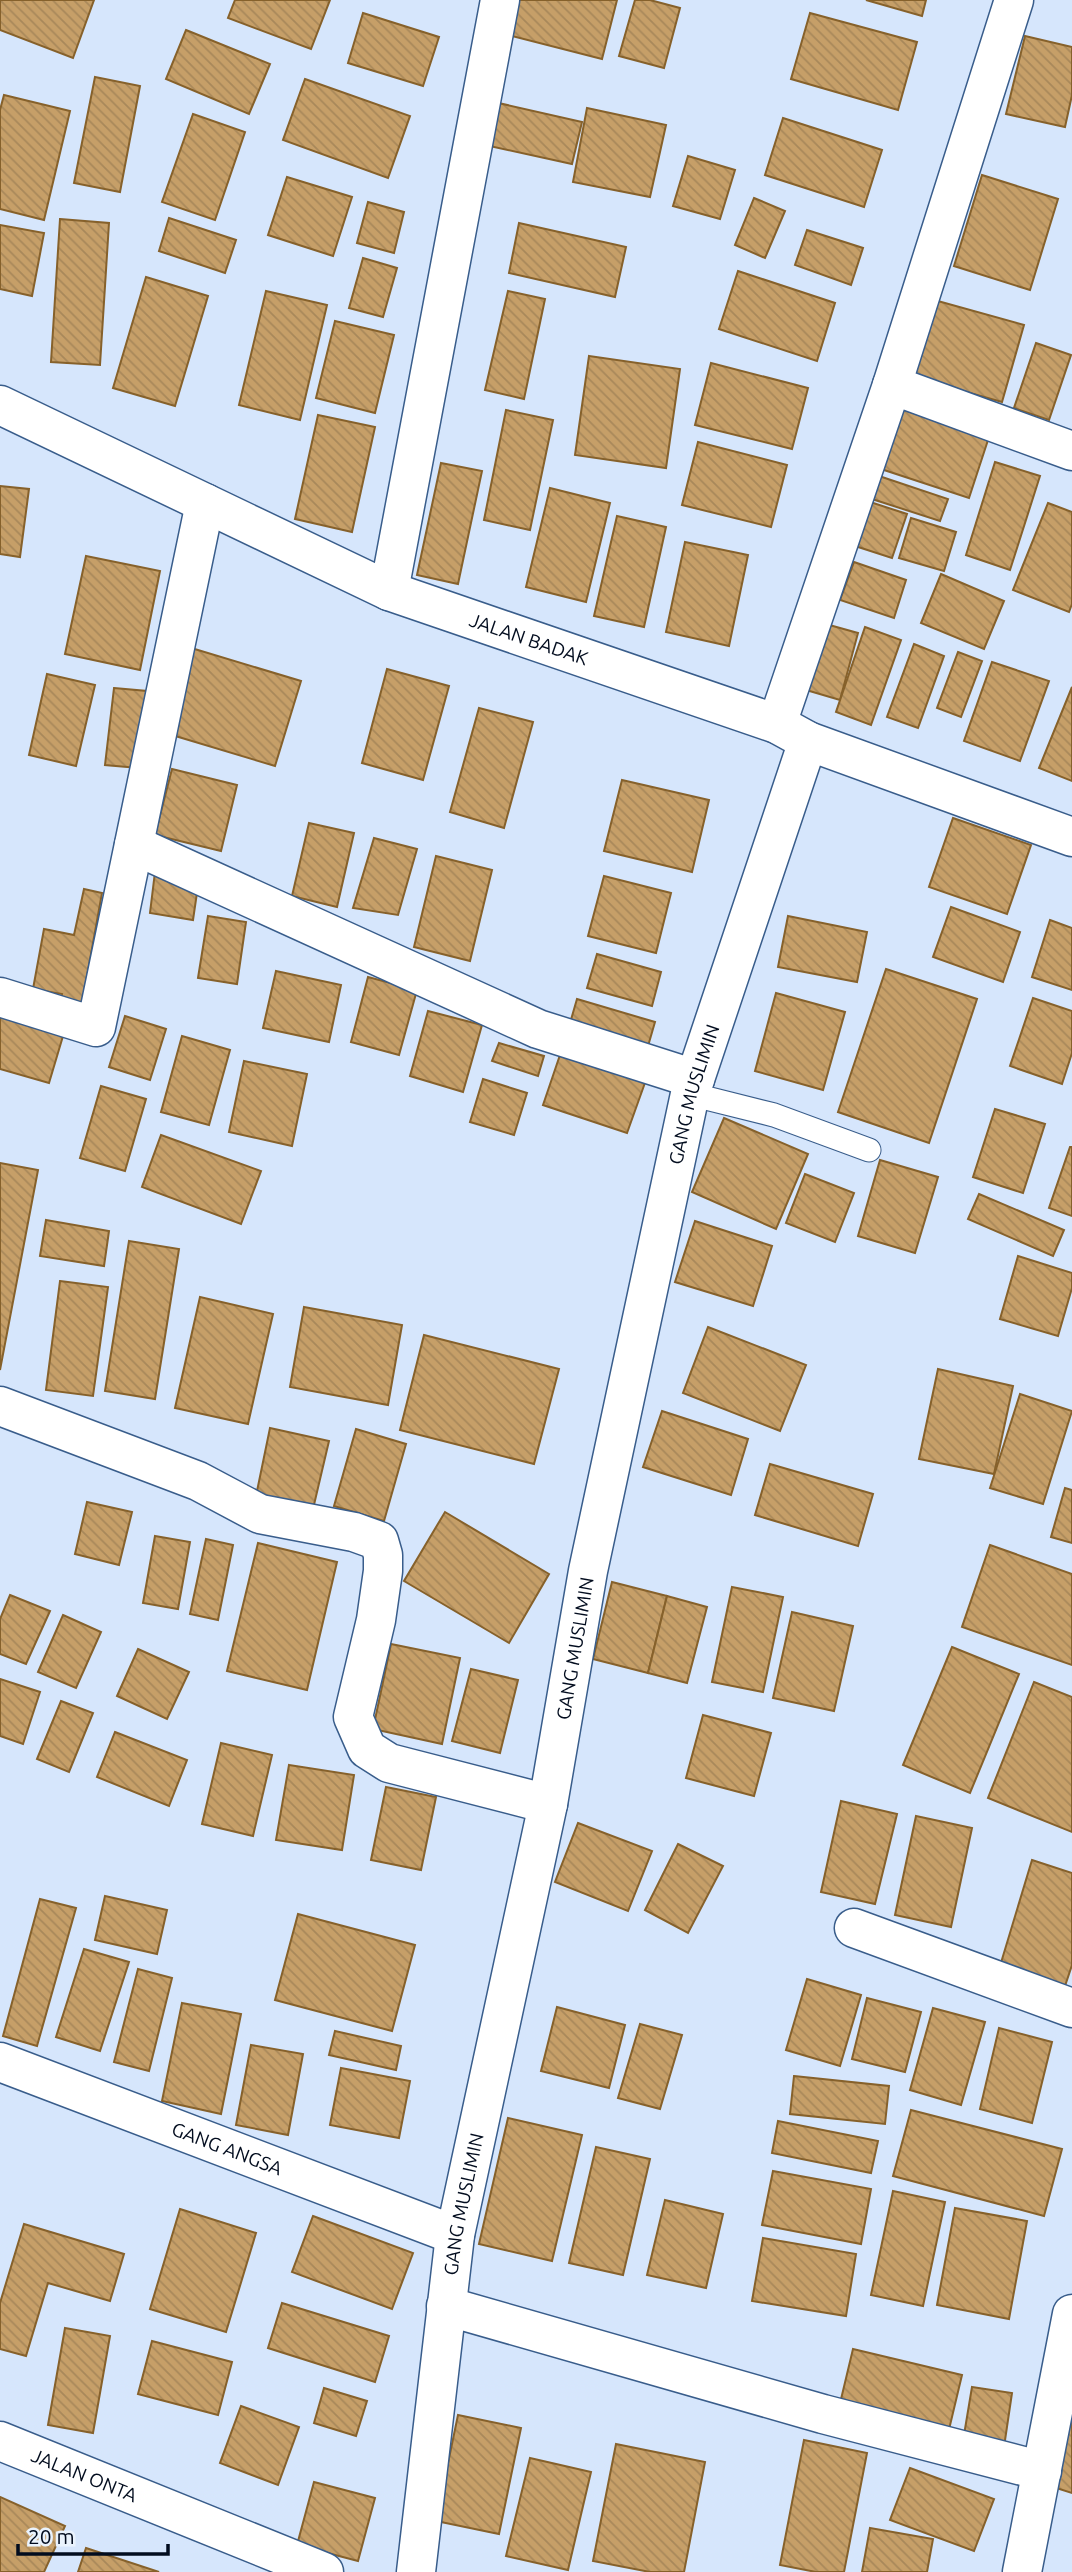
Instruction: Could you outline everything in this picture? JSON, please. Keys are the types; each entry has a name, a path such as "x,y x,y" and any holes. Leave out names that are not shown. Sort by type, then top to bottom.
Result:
{"street":[{"path":"389,591 500,0"},
{"name":"GANG MUSLIMIN","path":"416,2572 455,2235 548,1804 588,1571 692,1086 892,385 1014,0"},
{"path":"892,385 1072,451"},
{"name":"JALAN BADAK","path":"0,405 389,591 792,733 1072,837"},
{"path":"0,997 96,1027 205,503"},
{"path":"134,845 538,1029 692,1086"},
{"path":"0,1406 198,1481 260,1514 354,1532 379,1541 383,1555 383,1571 376,1620 353,1717 367,1749 388,1763 548,1804"},
{"path":"855,1928 1072,2008"},
{"name":"GANG ANGSA","path":"0,2062 455,2235"},
{"path":"446,2306 823,2414 1042,2471"},
{"path":"1022,2572 1072,2314"},
{"name":"JALAN ONTA","path":"0,2441 324,2572"}],"lane":[{"path":"692,1086 869,1150"}],"building":[{"path":"0,0 94,0 73,58 0,30"},
{"path":"235,0 330,0 311,49 228,18"},
{"path":"518,0 617,0 602,59 508,35"},
{"path":"635,0 650,0 680,8 664,68 619,56"},
{"path":"866,0 926,0 922,16"},
{"path":"363,13 439,37 423,86 348,63"},
{"path":"810,13 917,42 898,110 791,79"},
{"path":"186,30 270,64 249,114 166,79"},
{"path":"1025,36 1072,47 1072,95 1065,127 1006,114"},
{"path":"95,77 140,86 120,192 74,183"},
{"path":"305,79 410,116 388,178 283,140"},
{"path":"4,95 70,111 44,220 0,209 0,110"},
{"path":"494,102 582,122 572,164 485,145"},
{"path":"587,108 666,125 650,197 573,182"},
{"path":"193,114 245,132 215,220 162,202"},
{"path":"783,118 882,150 864,207 765,175"},
{"path":"688,156 735,170 720,219 673,206"},
{"path":"982,175 1058,199 1030,290 954,266"},
{"path":"287,177 352,197 333,256 268,235"},
{"path":"754,198 785,211 765,258 735,245"},
{"path":"368,202 404,212 394,253 357,243"},
{"path":"169,218 236,240 225,273 159,251"},
{"path":"60,219 109,223 100,365 51,362"},
{"path":"519,223 626,247 615,297 509,273"},
{"path":"0,225 44,233 32,296 0,289"},
{"path":"807,230 863,248 851,285 795,265"},
{"path":"363,258 397,268 383,317 349,308"},
{"path":"738,271 835,303 817,361 719,329"},
{"path":"146,277 208,296 175,406 113,388"},
{"path":"266,291 327,305 300,420 239,405"},
{"path":"508,291 545,299 524,399 485,390"},
{"path":"927,298 1024,325 1002,402 906,375"},
{"path":"335,321 394,335 375,413 316,398"},
{"path":"1036,343 1071,355 1049,420 1014,408"},
{"path":"589,356 680,369 666,468 575,455"},
{"path":"711,363 808,388 792,449 695,425"},
{"path":"895,407 989,437 969,498 875,467"},
{"path":"506,410 553,420 530,530 484,520"},
{"path":"318,415 375,427 352,532 295,519"},
{"path":"698,442 787,465 771,527 682,505"},
{"path":"995,462 1040,476 1010,570 966,555"},
{"path":"441,463 482,471 458,584 417,575"},
{"path":"879,476 948,499 940,521 872,499"},
{"path":"0,486 29,489 20,557 0,554"},
{"path":"550,488 610,503 586,602 526,587"},
{"path":"864,500 907,514 892,558 849,544"},
{"path":"1048,503 1072,512 1072,604 1069,612 1013,590"},
{"path":"617,516 666,527 644,627 594,616"},
{"path":"911,518 956,532 944,571 899,558"},
{"path":"685,542 748,555 729,646 666,632"},
{"path":"86,556 160,571 140,670 65,654"},
{"path":"854,562 906,580 894,618 840,600"},
{"path":"941,574 1004,601 984,649 921,623"},
{"path":"815,621 858,633 840,700 796,687"},
{"path":"865,627 901,640 871,725 836,712"},
{"path":"914,644 944,656 918,728 887,717"},
{"path":"188,647 301,681 275,766 162,732"},
{"path":"958,652 982,661 961,717 937,708"},
{"path":"992,662 1049,681 1020,761 964,741"},
{"path":"387,669 449,686 423,780 362,763"},
{"path":"47,674 95,685 76,766 29,755"},
{"path":"1072,687 1072,781 1039,768"},
{"path":"114,688 147,691 138,768 105,765"},
{"path":"479,708 533,722 504,828 450,812"},
{"path":"172,769 237,785 221,851 155,835"},
{"path":"622,780 709,800 692,872 604,851"},
{"path":"953,818 1031,845 1007,914 929,887"},
{"path":"309,823 354,833 337,907 292,896"},
{"path":"374,838 417,849 398,915 353,908"},
{"path":"436,856 492,870 470,961 414,947"},
{"path":"155,872 199,879 193,920 150,913"},
{"path":"604,876 671,893 656,953 588,936"},
{"path":"84,889 102,893 82,1004 60,1004 62,994 33,989 44,929 74,935"},
{"path":"951,907 1020,932 1003,982 933,957"},
{"path":"208,916 246,922 237,984 198,978"},
{"path":"788,916 867,932 857,982 778,967"},
{"path":"1050,920 1072,928 1072,990 1032,977"},
{"path":"597,954 661,972 652,1006 587,988"},
{"path":"886,969 977,999 929,1143 838,1112"},
{"path":"276,971 341,985 329,1042 263,1028"},
{"path":"368,977 417,990 399,1055 351,1042"},
{"path":"776,993 845,1012 823,1090 755,1071"},
{"path":"1033,998 1072,1011 1072,1053 1062,1084 1010,1066"},
{"path":"577,999 655,1022 646,1053 568,1030"},
{"path":"0,1007 66,1026 49,1083 0,1069"},
{"path":"428,1011 482,1025 463,1092 410,1076"},
{"path":"125,1016 166,1029 150,1080 109,1067"},
{"path":"182,1036 230,1050 209,1125 161,1112"},
{"path":"499,1043 544,1056 538,1076 492,1061"},
{"path":"561,1052 646,1080 627,1133 543,1105"},
{"path":"244,1061 307,1074 292,1146 229,1132"},
{"path":"483,1079 527,1093 514,1135 470,1122"},
{"path":"101,1086 146,1099 125,1171 80,1158"},
{"path":"995,1109 1045,1124 1023,1193 973,1177"},
{"path":"724,1118 808,1154 776,1229 692,1192"},
{"path":"161,1135 261,1171 241,1224 142,1187"},
{"path":"1072,1147 1072,1216 1049,1208"},
{"path":"880,1160 938,1177 915,1253 858,1236"},
{"path":"0,1163 38,1170 0,1370"},
{"path":"805,1174 854,1193 835,1242 786,1223"},
{"path":"979,1194 1064,1230 1053,1256 968,1219"},
{"path":"46,1220 109,1231 104,1266 40,1256"},
{"path":"695,1221 772,1246 753,1306 675,1282"},
{"path":"129,1241 179,1249 155,1399 105,1391"},
{"path":"1018,1256 1072,1273 1072,1288 1058,1336 1000,1319"},
{"path":"60,1281 108,1287 93,1396 46,1390"},
{"path":"200,1297 273,1314 248,1424 175,1408"},
{"path":"304,1307 402,1325 388,1405 290,1387"},
{"path":"708,1327 806,1365 780,1431 683,1393"},
{"path":"424,1335 559,1369 534,1464 400,1430"},
{"path":"938,1369 1013,1386 994,1474 919,1459"},
{"path":"1020,1394 1072,1411 1043,1504 990,1488"},
{"path":"662,1411 748,1439 731,1495 643,1467"},
{"path":"270,1428 329,1441 313,1509 256,1496"},
{"path":"356,1429 406,1444 384,1521 334,1506"},
{"path":"770,1464 873,1494 858,1546 755,1515"},
{"path":"1065,1488 1072,1490 1072,1543 1051,1537"},
{"path":"87,1502 132,1512 119,1565 75,1554"},
{"path":"445,1512 549,1574 509,1643 404,1581"},
{"path":"155,1536 190,1542 178,1609 143,1603"},
{"path":"206,1539 233,1545 218,1620 190,1614"},
{"path":"258,1543 337,1562 307,1690 227,1671"},
{"path":"990,1545 1072,1574 1072,1665 962,1627"},
{"path":"612,1582 667,1596 648,1673 593,1659"},
{"path":"732,1587 783,1597 763,1692 712,1682"},
{"path":"10,1595 50,1611 26,1664 0,1654 0,1619"},
{"path":"667,1596 707,1607 687,1683 648,1673"},
{"path":"792,1612 853,1626 834,1711 773,1698"},
{"path":"63,1615 101,1632 76,1688 38,1672"},
{"path":"391,1644 460,1658 442,1744 373,1729"},
{"path":"952,1647 1019,1674 970,1793 903,1765"},
{"path":"138,1649 189,1672 167,1719 117,1696"},
{"path":"471,1669 518,1680 500,1753 452,1741"},
{"path":"0,1679 40,1692 23,1744 0,1736"},
{"path":"1034,1682 1072,1697 1072,1832 988,1798"},
{"path":"61,1701 93,1713 69,1772 37,1759"},
{"path":"703,1715 771,1733 754,1796 686,1778"},
{"path":"115,1732 187,1760 169,1806 97,1777"},
{"path":"221,1743 272,1755 253,1836 202,1824"},
{"path":"289,1765 354,1775 342,1850 276,1840"},
{"path":"386,1787 436,1797 421,1870 371,1860"},
{"path":"841,1801 897,1814 875,1904 821,1892"},
{"path":"916,1816 972,1828 951,1927 895,1915"},
{"path":"578,1823 652,1851 628,1911 555,1882"},
{"path":"678,1844 723,1866 688,1933 645,1910"},
{"path":"1032,1860 1072,1873 1072,1965 1065,1986 1000,1966"},
{"path":"105,1896 167,1910 157,1954 95,1940"},
{"path":"40,1899 76,1908 37,2046 3,2036"},
{"path":"298,1914 415,1945 392,2031 275,2000"},
{"path":"84,1949 129,1962 100,2051 56,2037"},
{"path":"138,1969 172,1978 149,2071 114,2062"},
{"path":"807,1979 861,1995 840,2066 786,2050"},
{"path":"867,1998 921,2012 905,2072 852,2059"},
{"path":"182,2003 241,2014 221,2114 162,2101"},
{"path":"557,2007 625,2025 609,2088 541,2071"},
{"path":"933,2008 985,2022 961,2105 910,2090"},
{"path":"640,2024 682,2035 660,2109 618,2098"},
{"path":"999,2028 1052,2042 1032,2123 980,2109"},
{"path":"335,2031 401,2046 396,2070 329,2055"},
{"path":"251,2045 303,2054 288,2135 236,2125"},
{"path":"341,2068 410,2081 399,2138 330,2125"},
{"path":"794,2076 889,2086 885,2124 790,2114"},
{"path":"911,2110 1062,2149 1044,2216 893,2176"},
{"path":"508,2118 582,2135 552,2261 479,2244"},
{"path":"778,2121 878,2141 871,2173 772,2153"},
{"path":"596,2147 650,2159 623,2275 569,2263"},
{"path":"773,2171 871,2189 861,2244 762,2225"},
{"path":"893,2191 945,2202 923,2306 871,2295"},
{"path":"665,2200 723,2214 706,2288 647,2275"},
{"path":"955,2208 1027,2221 1009,2319 937,2305"},
{"path":"180,2209 256,2233 226,2332 150,2309"},
{"path":"313,2216 413,2253 392,2309 292,2272"},
{"path":"24,2224 124,2254 110,2301 48,2283 26,2356 0,2349 0,2303"},
{"path":"763,2238 856,2254 846,2316 752,2301"},
{"path":"282,2303 389,2336 375,2382 268,2348"},
{"path":"65,2328 110,2336 93,2433 48,2425"},
{"path":"152,2341 232,2362 218,2415 138,2394"},
{"path":"853,2349 962,2375 946,2442 837,2416"},
{"path":"972,2387 1012,2393 1004,2447 963,2441"},
{"path":"324,2388 367,2401 356,2436 314,2423"},
{"path":"241,2406 299,2427 278,2485 220,2463"},
{"path":"1072,2411 1072,2493 1047,2485"},
{"path":"458,2415 521,2428 499,2534 436,2521"},
{"path":"804,2440 867,2453 844,2572 816,2572 780,2565"},
{"path":"616,2444 705,2462 684,2572 650,2572 593,2561"},
{"path":"530,2458 591,2472 568,2570 506,2556"},
{"path":"910,2468 994,2499 974,2551 890,2520"},
{"path":"314,2482 375,2498 358,2561 297,2545"},
{"path":"0,2497 65,2526 44,2572 0,2572"},
{"path":"870,2528 933,2539 927,2572 862,2572"},
{"path":"86,2548 159,2572 78,2572"}]}
